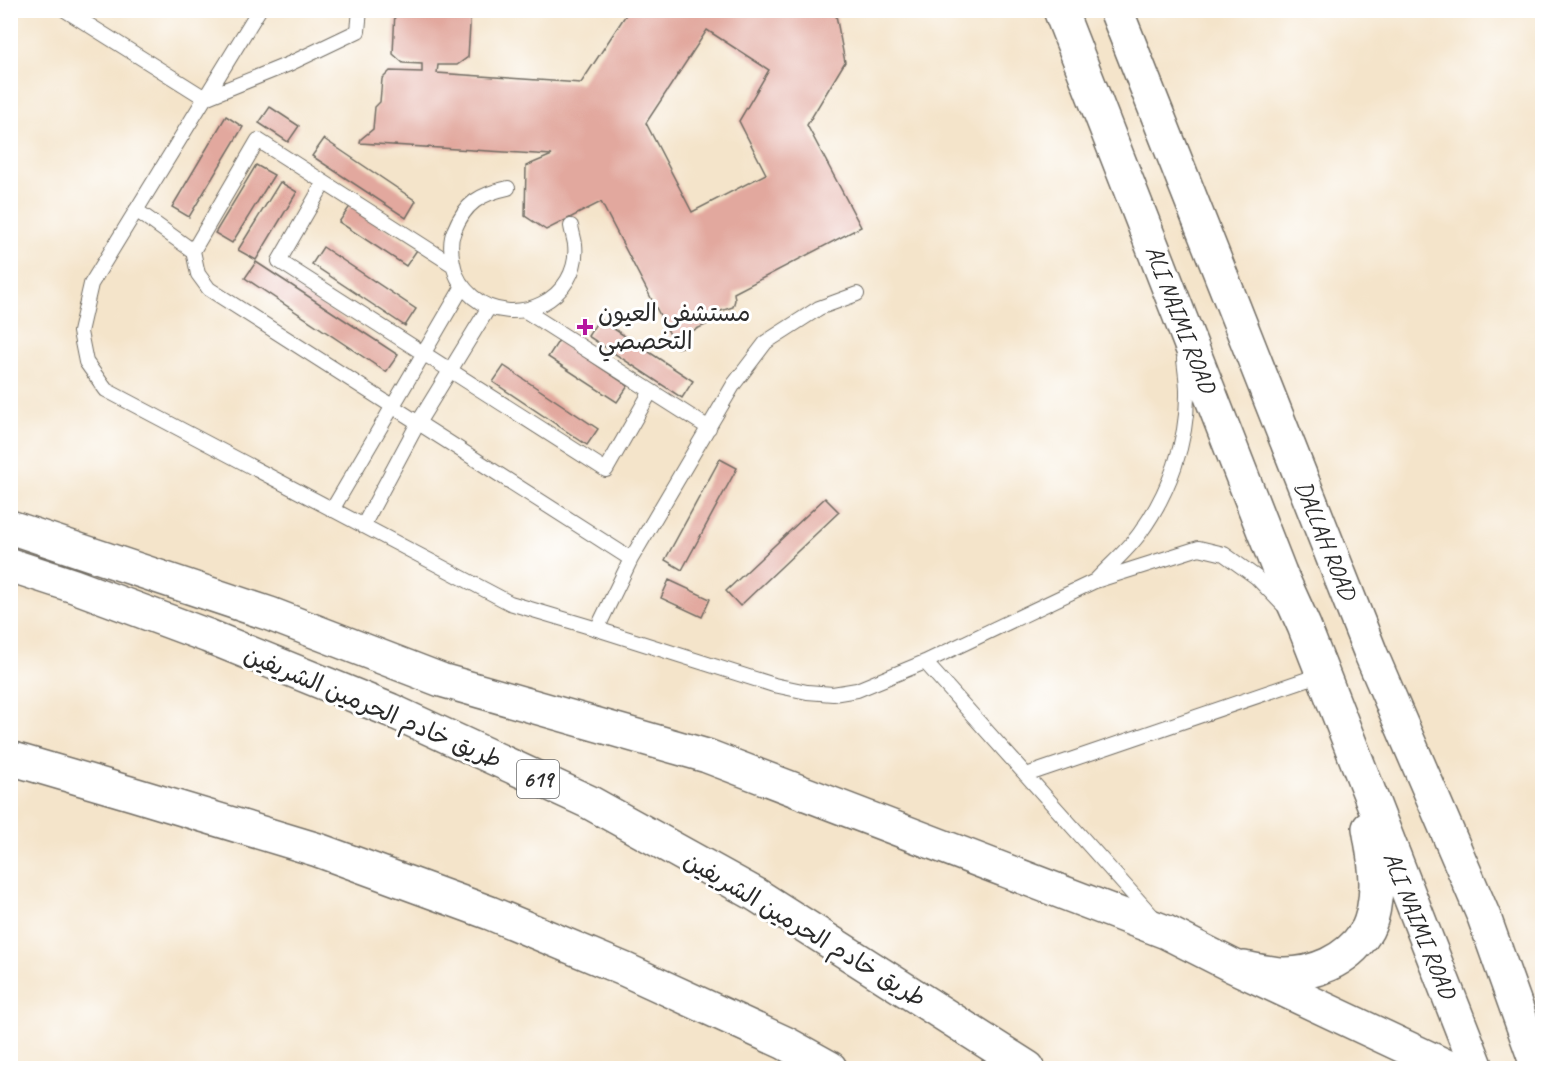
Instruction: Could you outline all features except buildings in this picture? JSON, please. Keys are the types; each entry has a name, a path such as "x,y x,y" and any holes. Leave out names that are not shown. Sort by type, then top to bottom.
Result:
{"main road":[{"name":"ALI NAIMI ROAD","path":"1060,10 1280,573 1304,626"},
{"name":"DALLAH ROAD","path":"1116,10 1371,654 1484,917 1538,1068"},
{"path":"10,527 270,614 441,680 707,756 1166,932 1450,1068"},
{"name":"طريق خادم الحرمين الشريفين","path":"10,565 74,586 208,636 390,710 589,802 755,894 1028,1068"},
{"path":"1233,966 1281,974 1311,971 1335,962 1352,949 1366,932 1373,911 1376,884 1364,782 1304,626"},
{"path":"10,758 318,850 490,913 626,970 785,1043 830,1068"},
{"path":"10,779 318,850"},
{"name":"ALI NAIMI ROAD","path":"1364,782 1477,1068"},
{"path":"1484,917 1542,1028"},
{"path":"785,1043 822,1068"}],"lane":[{"path":"64,10 205,98"},
{"path":"259,10 91,284 80,332 86,362 106,390 510,603 774,686 833,694 857,690 925,662 1095,581 1199,548 1224,554 1256,577 1304,626"},
{"path":"205,98 289,64 358,31 360,10"},
{"path":"193,251 258,140 453,265"},
{"path":"324,183 279,261 606,470 651,391"},
{"path":"508,188 489,192 473,202 460,217 452,235 451,255 455,273 463,286 480,302 498,310 518,312 537,307 553,297 566,282 574,264 575,245 571,226"},
{"path":"136,210 193,251 198,274 209,289 632,559"},
{"path":"332,510 463,286"},
{"path":"597,629 632,559 708,428 734,384 766,342 819,308 857,294"},
{"path":"363,526 418,423 489,307"},
{"path":"524,310 708,428"},
{"path":"1095,581 1139,534 1160,502 1175,465 1184,427 1187,392 1180,318"},
{"path":"925,662 1166,932"},
{"path":"1026,775 1322,674"}],"place":[{"name":"مستشفى العيون التخصصي","path":"585,327"}]}
